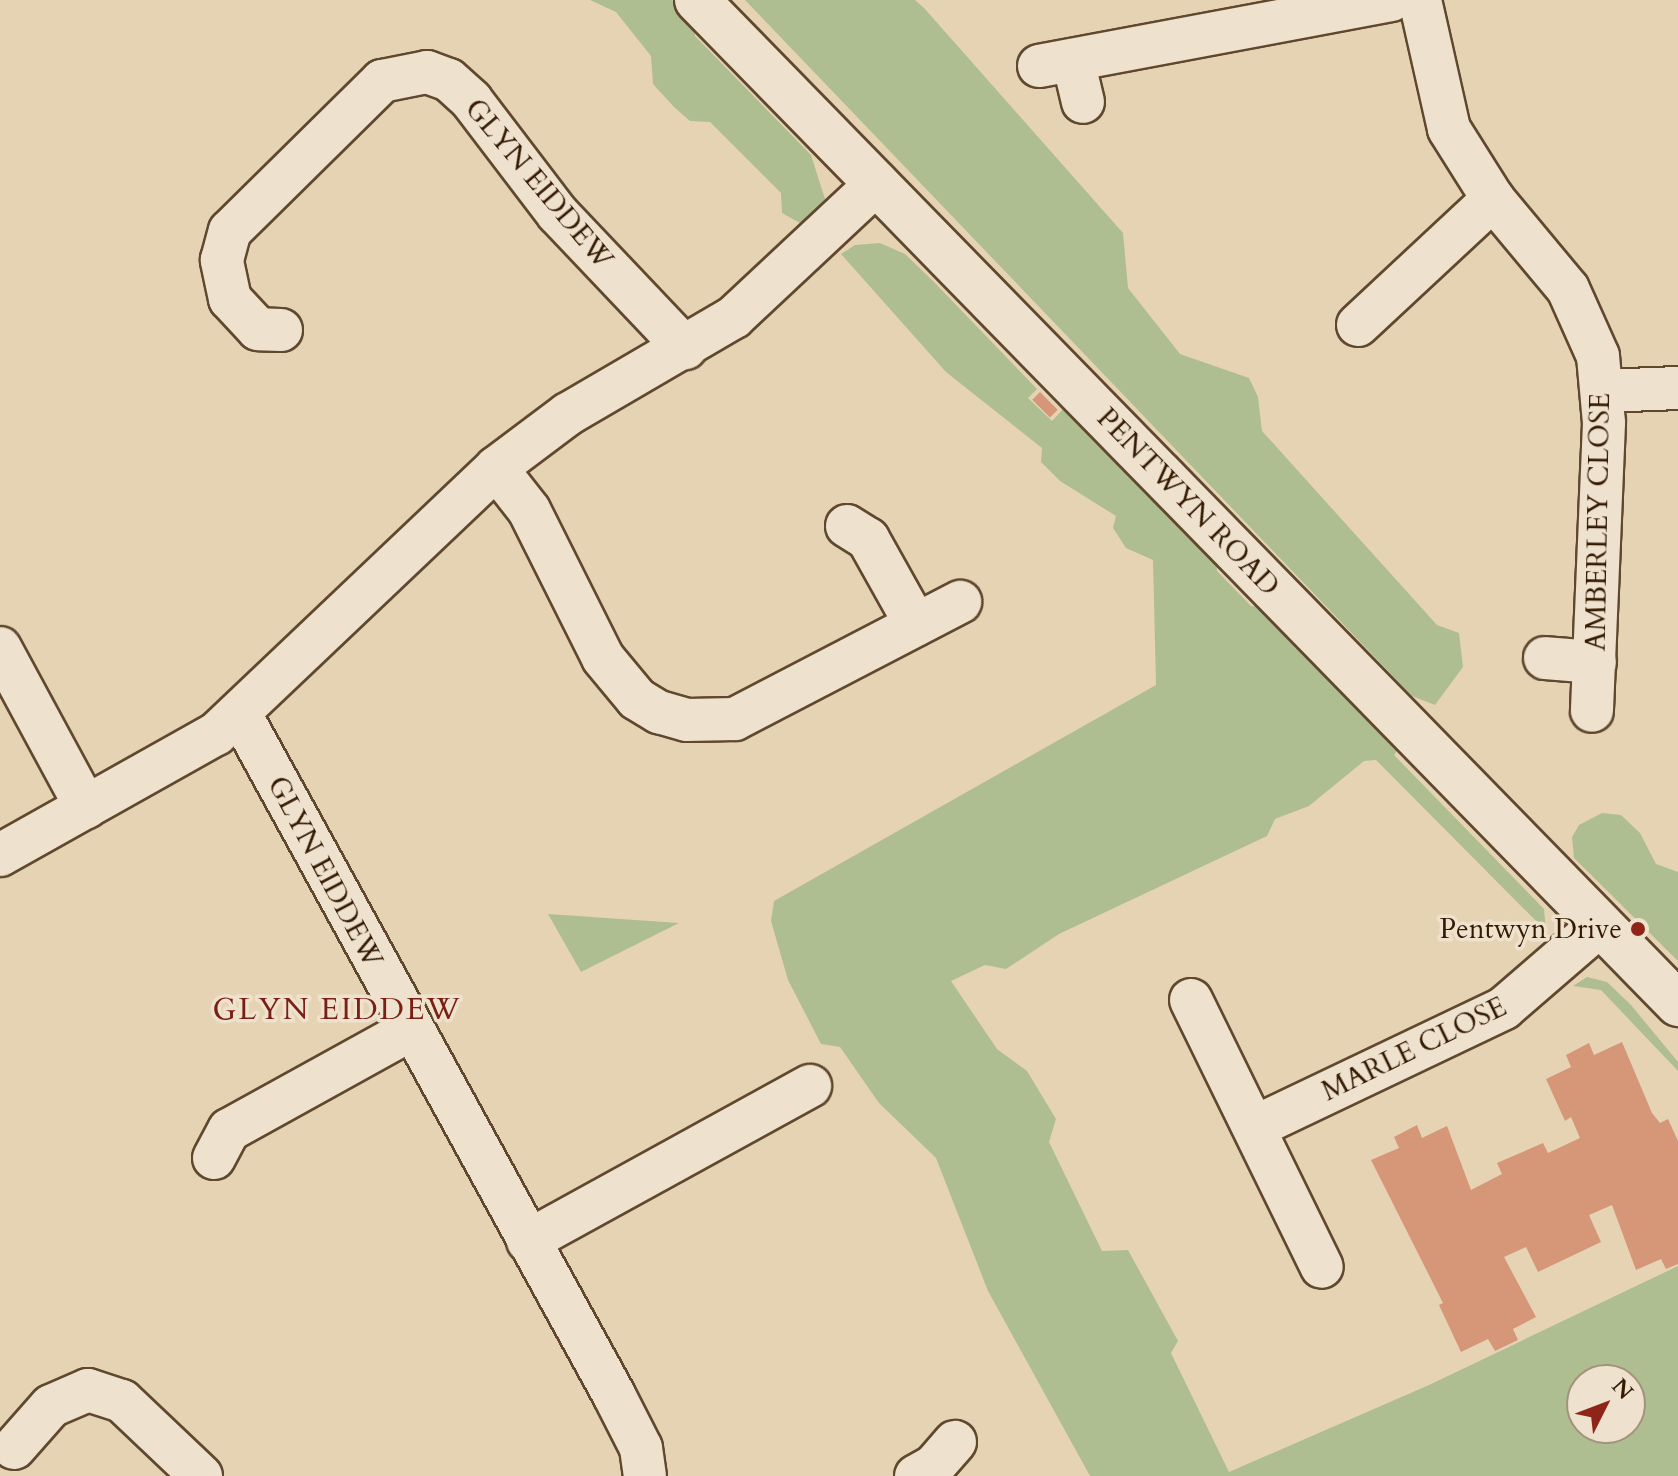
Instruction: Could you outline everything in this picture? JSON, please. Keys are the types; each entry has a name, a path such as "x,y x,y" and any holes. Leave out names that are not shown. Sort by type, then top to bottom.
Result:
{"street":[{"name":"PENTWYN ROAD","path":"697,0 1678,1004"},
{"path":"1083,102 1056,63 1391,0"},
{"name":"AMBERLEY CLOSE","path":"1420,0 1449,129 1493,199 1568,289 1588,325 1603,391 1592,711"},
{"name":"GLYN EIDDEW","path":"281,330 258,329 230,299 222,260 230,231 382,81 427,72 449,80 471,100 558,214 685,348"},
{"path":"0,855 193,749 240,714 496,468 568,414 685,348 758,297 877,183"},
{"path":"1358,325 1493,199"},
{"path":"1603,391 1678,388"},
{"path":"496,468 529,510 603,658 637,699 659,712 687,720 735,719 960,602"},
{"path":"847,526 868,539 916,625"},
{"path":"0,648 86,807"},
{"path":"1545,658 1595,662"},
{"name":"GLYN EIDDEW","path":"240,714 641,1448 645,1476"},
{"name":"MARLE CLOSE","path":"1255,1127 1504,1008 1600,925"},
{"path":"1191,1000 1322,1267"},
{"path":"214,1158 229,1130 410,1030"},
{"path":"528,1241 810,1086"},
{"path":"14,1448 51,1406 88,1390 122,1401 201,1476"},
{"path":"916,1476 934,1466 955,1442"}],"green space":[{"path":"590,0 672,0 682,8 694,20 695,36 811,155 825,199 825,217 800,223 782,213 781,193 710,122 690,121 674,107 653,84 651,56 616,12"},
{"path":"745,0 915,0 924,8 1123,233 1128,288 1180,354 1249,378 1258,397 1262,431 1437,625 1459,633 1463,667 1435,705 1412,696"},
{"path":"880,243 905,254 1037,389 1028,398 1052,421 1067,405 1216,558 1217,571 1251,606 1270,608 1399,748 1394,755 1544,909 1546,931 1376,760 1364,761 1309,806 1275,819 1267,836 1059,934 1006,969 985,965 951,981 997,1049 1027,1071 1056,1119 1049,1142 1102,1251 1128,1250 1178,1341 1171,1353 1229,1472 1429,1385 1678,1266 1678,1476 1090,1476 988,1291 936,1158 879,1103 840,1047 821,1044 788,980 771,921 774,901 1156,685 1153,560 1126,548 1113,528 1116,516 1060,481 1041,462 1042,448 946,372 841,254 855,245"},
{"path":"1602,813 1621,815 1640,833 1656,864 1678,872 1678,961 1574,858 1572,837 1579,825"},
{"path":"548,914 679,923 581,972"},
{"path":"1587,977 1607,982 1631,1005 1678,1062 1678,1071 1601,990 1573,986"}],"building":[{"path":"1040,392 1058,410 1050,417 1032,400"},
{"path":"1622,1042 1652,1113 1660,1123 1668,1119 1678,1141 1678,1264 1666,1269 1661,1259 1636,1270 1612,1205 1589,1215 1601,1242 1538,1272 1526,1247 1504,1257 1536,1317 1513,1329 1518,1340 1495,1351 1488,1339 1461,1352 1439,1305 1443,1303 1371,1160 1399,1148 1394,1137 1417,1125 1422,1138 1447,1126 1471,1190 1502,1174 1497,1163 1543,1143 1548,1153 1580,1138 1571,1117 1565,1121 1546,1079 1571,1067 1566,1055 1589,1043 1594,1055"}],"place":[{"name":"Pentwyn Drive","path":"1638,929"}],"district":[{"name":"GLYN EIDDEW","path":"337,1010"}]}
